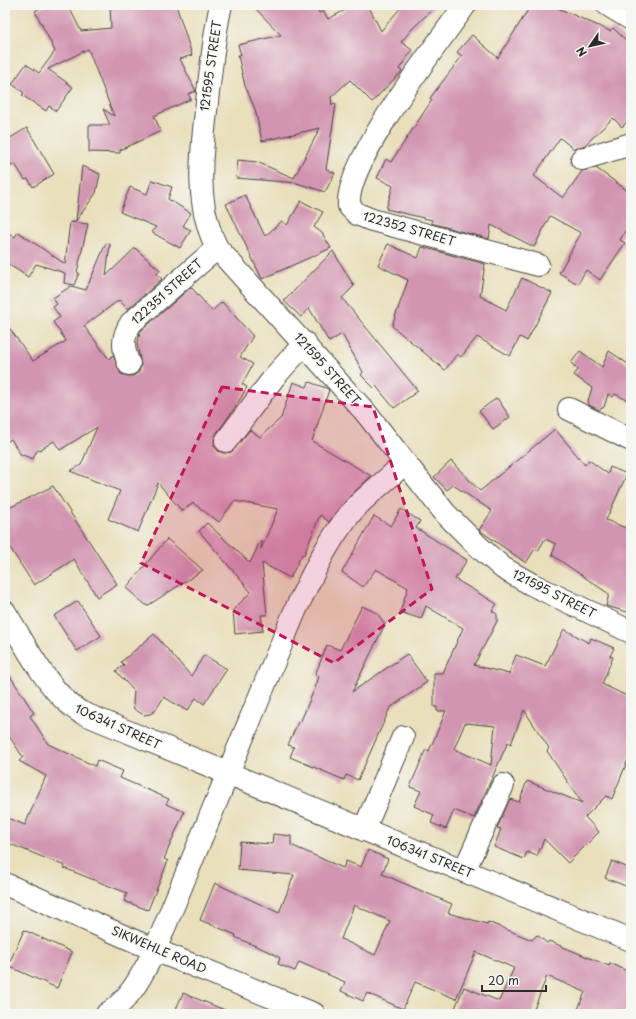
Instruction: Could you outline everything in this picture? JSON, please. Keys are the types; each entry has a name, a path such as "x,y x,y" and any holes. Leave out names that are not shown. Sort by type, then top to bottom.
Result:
{"street":[{"name":"121595 STREET","path":"221,5 214,37 201,147 201,192 205,216 217,248 248,284 305,343 366,413 445,513 478,547 503,568 531,584 631,632"},
{"name":"122352 STREET","path":"466,5 386,118 368,147 348,195 349,206 358,214 372,220 538,265"},
{"path":"608,5 631,19"},
{"path":"582,159 631,144"},
{"name":"122351 STREET","path":"129,364 124,352 123,341 125,332 131,323 217,248"},
{"path":"226,441 275,376 305,343"},
{"path":"569,409 631,440"},
{"path":"107,1014 119,1007 136,986 155,950 295,611 331,542 357,507 405,463"},
{"name":"106341 STREET","path":"5,612 56,692 68,704 96,719 631,940"},
{"path":"364,830 403,737"},
{"path":"464,871 503,785"},
{"name":"SIKWEHLE ROAD","path":"5,884 155,950 314,1014"}],"highlighted area":[{"path":"222,387 373,407 432,589 334,663 141,563"}],"building":[{"path":"46,5 68,5 81,31 111,28 110,5 176,5 192,55 180,59 196,91 188,94 191,99 154,116 161,131 120,150 120,153 89,152 89,125 110,125 103,109 114,116 88,49 48,69 73,87 56,111 49,106 46,111 22,95 24,93 12,84 26,64 39,73 55,51 35,11"},
{"path":"252,5 316,5 319,13 323,11 328,19 355,5 368,5 381,31 403,5 437,5 401,42 412,50 399,69 402,71 372,102 350,80 331,97 332,106 334,103 336,104 326,169 335,173 325,192 297,183 236,178 238,160 257,162 294,178 320,128 262,141 255,109 245,86 238,55 241,55 238,45 281,35"},
{"path":"531,5 551,5 610,31 613,28 631,45 631,118 622,127 613,118 585,145 574,149 560,138 534,176 563,198 582,171 596,168 631,193 631,221 620,240 625,243 600,280 586,270 578,284 559,273 581,233 550,216 534,247 491,225 489,239 431,223 432,220 386,209 393,186 377,178 386,159 391,162 432,100 430,98 462,56 457,52 472,35 498,58"},
{"path":"27,128 54,174 33,187 28,179 25,180 15,164 11,166 5,156 5,141"},
{"path":"82,166 100,174 96,193 76,221"},
{"path":"152,180 172,187 168,199 191,213 183,226 191,230 180,248 151,232 156,227 120,212 130,187 147,194"},
{"path":"245,195 265,236 282,221 287,225 301,201 323,212 314,227 322,233 331,248 262,279 226,204"},
{"path":"70,222 88,224 77,272 79,273 74,285 64,283 65,273 36,264 28,277 5,262 5,231 15,237 18,232 65,264"},
{"path":"106,243 110,244 106,276 135,248 160,270 157,274 162,279 128,309 119,300 84,326 109,359 113,355 121,374 133,376 139,372 141,365 137,343 141,331 191,287 212,311 222,302 253,336 240,357 253,364 242,384 247,387 236,406 216,434 214,446 218,451 224,453 231,452 250,430 260,437 281,418 293,382 307,387 309,382 329,390 312,441 371,476 348,498 329,522 320,515 304,555 302,554 290,578 262,563 267,615 261,615 263,631 235,634 233,610 251,592 199,531 207,523 250,563 261,540 261,549 278,509 234,501 219,522 193,503 182,511 158,483 138,532 108,519 120,491 70,471 81,465 97,427 60,450 54,441 36,452 33,459 20,454 11,439 5,443 5,322 33,361 66,341 53,322 60,317 53,307 57,304 53,298 71,286 86,290"},
{"path":"388,244 418,258 422,247 485,264 480,296 506,310 522,278 552,293 527,341 520,337 510,356 477,337 461,357 457,354 445,370 392,326 408,280 378,265"},
{"path":"333,251 354,286 342,298 418,391 394,408 376,386 374,388 361,375 363,372 342,334 329,342 309,308 301,317 284,301"},
{"path":"580,351 602,367 609,351 631,366 631,402 615,394 613,397 608,394 604,407 599,410 589,405 588,401 592,388 574,375 578,370 571,363"},
{"path":"497,398 510,417 493,429 479,411"},
{"path":"555,429 585,465 589,460 608,474 610,467 627,474 606,520 631,530 631,613 606,606 609,594 552,555 556,544 545,539 538,551 535,549 526,563 479,530 492,511 453,485 447,490 434,477 451,461 480,491"},
{"path":"53,486 117,584 97,597 74,559 34,585 12,551 5,537 5,510"},
{"path":"401,509 420,521 416,528 467,560 455,579 497,604 492,611 497,614 497,621 474,665 509,674 516,655 545,666 564,629 589,643 591,638 614,648 610,656 613,657 602,684 631,698 631,752 612,799 606,796 585,817 599,832 568,863 544,839 537,856 527,852 524,859 494,847 501,829 497,828 510,799 519,802 527,781 582,803 547,751 549,748 524,710 511,744 508,742 474,818 454,810 446,829 431,823 434,815 414,806 421,791 410,787 426,749 429,751 446,711 437,711 437,707 434,707 434,673 443,673 463,628 426,606 421,619 400,612 408,588 376,569 363,587 342,572 374,516 391,526","holes":["465,723 495,726 491,765 454,749"]},
{"path":"167,539 203,570 147,606 126,588"},
{"path":"78,601 101,636 77,651 54,616"},
{"path":"362,606 377,613 385,624 352,692 407,654 427,682 390,708 358,780 346,775 344,780 290,757 294,747 288,745 298,722 300,723 317,683 319,676 315,675 327,645 340,650"},
{"path":"154,634 191,676 204,655 227,669 204,704 196,698 187,711 164,697 155,711 150,714 144,715 134,709 134,691 116,671 124,665 121,662"},
{"path":"5,668 34,713 30,716 48,744 95,766 97,760 123,771 120,778 169,799 166,804 184,812 164,859 168,861 148,910 124,901 127,893 64,868 65,866 5,842 5,817 25,825 46,776 19,761 23,757 5,730"},
{"path":"273,834 291,836 291,845 343,868 346,861 361,867 368,850 388,859 382,874 452,904 448,913 487,924 488,922 532,940 537,935 547,943 549,941 609,966 610,963 631,973 631,1014 576,1014 585,992 547,976 532,1014 455,1014 457,1009 455,1008 464,987 499,1001 514,968 476,952 456,999 415,982 403,1009 367,993 363,1001 341,991 345,982 299,962 295,971 278,964 280,958 272,953 235,937 236,935 200,920 215,883 279,913 294,875 238,870 240,842 272,844","holes":["354,905 390,921 375,955 341,939"]},
{"path":"612,861 631,869 631,888 605,878"},
{"path":"24,930 72,952 57,988 8,966"},
{"path":"183,993 232,1013 232,1014 174,1014"}]}
